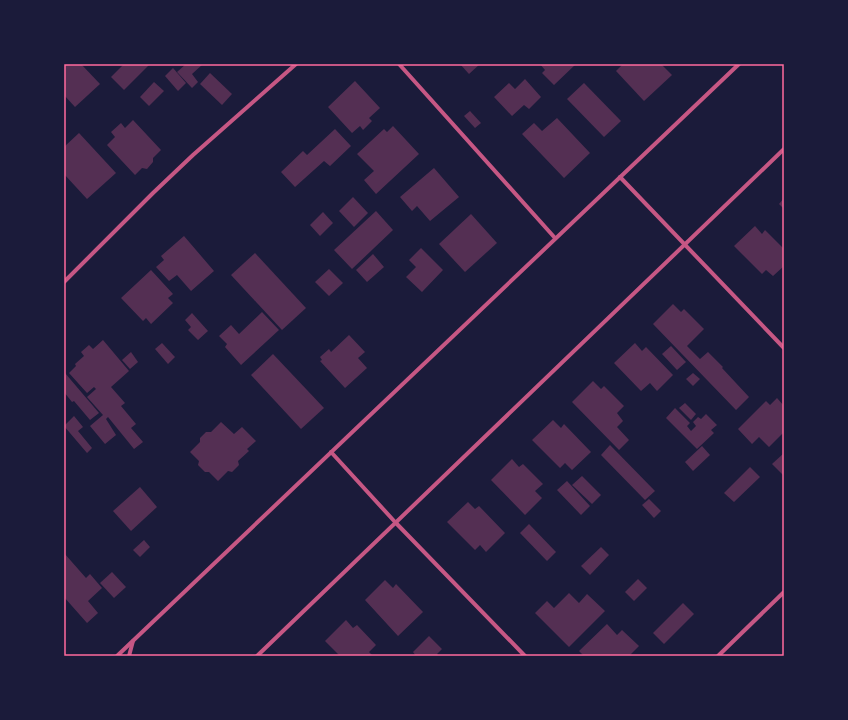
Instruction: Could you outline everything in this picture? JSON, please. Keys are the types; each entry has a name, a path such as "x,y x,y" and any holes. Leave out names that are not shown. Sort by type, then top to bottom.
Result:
{"street":[{"path":"64,282 193,155 296,64"},
{"path":"399,64 555,238"},
{"path":"117,656 739,64"},
{"path":"257,656 784,149"},
{"path":"620,178 784,348"},
{"path":"331,452 395,522 525,656"},
{"path":"718,656 784,592"},
{"path":"129,656 133,641"}],"building":[{"path":"64,64 81,64 100,84 75,107 64,95"},
{"path":"124,64 150,64 124,90 111,77"},
{"path":"186,64 203,64 192,74 198,82 192,88 177,72"},
{"path":"460,64 480,64 469,74"},
{"path":"540,64 576,64 554,85 542,73 545,70"},
{"path":"623,64 661,64 672,75 644,101 616,71"},
{"path":"173,68 186,83 178,91 165,76"},
{"path":"210,73 232,94 222,105 200,84"},
{"path":"525,79 541,97 529,109 524,105 512,116 494,97 509,83 515,89"},
{"path":"355,81 380,108 369,118 372,121 363,130 360,126 352,133 328,107"},
{"path":"154,82 164,91 149,106 140,97"},
{"path":"584,83 621,121 604,137 567,99"},
{"path":"470,111 481,123 475,128 464,116"},
{"path":"557,118 590,153 564,178 522,134 534,123 542,131"},
{"path":"133,120 161,150 153,158 153,162 147,169 142,168 135,175 107,145 115,137 111,132 121,123 125,128"},
{"path":"393,126 419,154 376,194 364,180 374,171 357,154 384,129 387,132"},
{"path":"335,129 351,146 330,166 324,161 295,187 281,172 303,151 307,155"},
{"path":"79,133 116,173 87,199 64,174 64,147"},
{"path":"434,168 459,197 430,221 417,206 412,211 400,197"},
{"path":"353,197 368,213 354,227 339,211"},
{"path":"784,198 784,209 779,204"},
{"path":"376,211 393,230 352,269 334,250"},
{"path":"323,212 333,223 320,236 310,225"},
{"path":"471,214 497,243 465,272 439,244"},
{"path":"755,226 762,234 765,230 784,249 784,266 773,276 766,270 762,274 734,246"},
{"path":"184,236 214,271 191,291 177,275 169,281 156,267 164,260 161,256"},
{"path":"421,248 443,270 422,292 406,277 416,267 409,260"},
{"path":"255,253 306,308 282,330 231,275"},
{"path":"373,254 384,267 367,282 356,270"},
{"path":"329,269 343,283 329,296 315,282"},
{"path":"151,270 173,294 168,298 173,303 151,324 146,318 143,321 121,298"},
{"path":"673,304 681,312 684,309 704,329 687,346 700,359 708,352 749,397 736,410 653,324"},
{"path":"262,312 279,330 241,365 225,347 227,344 219,336 231,325 239,334"},
{"path":"192,313 208,331 198,340 188,330 191,327 185,320"},
{"path":"349,335 365,352 358,358 367,368 345,388 320,361 322,360 320,357 329,349 331,352"},
{"path":"103,340 129,371 111,387 125,403 121,406 136,424 131,428 143,442 134,449 108,417 106,419 116,435 105,444 90,426 103,415 87,397 96,389 94,387 87,393 69,373 76,366 75,364 84,356 81,352 89,345 93,349"},
{"path":"162,343 175,357 168,364 155,349"},
{"path":"635,343 642,351 646,347 673,375 657,391 650,383 641,391 614,363"},
{"path":"671,346 686,362 677,370 662,354"},
{"path":"131,352 138,362 130,369 122,360"},
{"path":"273,354 324,408 301,429 251,375"},
{"path":"65,373 99,413 90,420 74,401 72,402 64,392"},
{"path":"693,373 700,379 693,386 686,379"},
{"path":"593,381 601,389 604,386 624,406 617,413 623,421 617,427 629,440 619,450 572,402"},
{"path":"777,398 784,406 784,432 769,447 759,437 752,444 738,429 766,401 770,405"},
{"path":"685,403 696,414 691,420 679,408"},
{"path":"675,408 690,423 687,426 691,431 696,426 693,422 698,417 701,419 706,414 717,425 711,430 714,433 697,449 666,418"},
{"path":"74,416 83,427 78,431 92,448 87,453 64,426"},
{"path":"553,420 561,428 564,424 591,452 572,470 565,463 560,468 532,440"},
{"path":"221,422 234,434 242,427 256,441 247,449 249,451 238,461 239,465 232,472 228,471 218,481 209,472 205,472 198,465 199,461 190,452 200,442 200,438 206,432 211,432"},
{"path":"610,445 655,491 645,500 601,455"},
{"path":"702,446 710,455 693,471 685,462"},
{"path":"784,453 784,476 772,464"},
{"path":"512,459 519,467 523,464 543,484 535,491 542,498 525,515 491,480"},
{"path":"750,467 760,477 734,502 724,493"},
{"path":"582,476 601,495 592,504 572,485"},
{"path":"567,481 590,506 581,515 557,490"},
{"path":"140,487 157,507 131,531 113,511"},
{"path":"649,499 661,511 654,518 642,505"},
{"path":"468,502 475,509 479,506 505,533 486,552 480,545 475,550 447,522"},
{"path":"529,524 556,552 547,561 520,533"},
{"path":"144,540 150,547 140,557 133,550"},
{"path":"601,547 609,555 590,575 581,566"},
{"path":"64,553 86,578 90,574 102,588 88,601 98,613 87,623 64,597"},
{"path":"112,572 126,587 114,598 100,583"},
{"path":"638,579 647,588 634,601 625,592"},
{"path":"385,580 393,588 396,584 423,612 398,636 365,600"},
{"path":"569,593 579,603 587,594 605,611 569,647 535,613 547,601 554,608"},
{"path":"683,603 694,614 664,644 653,633"},
{"path":"346,620 353,628 357,625 376,645 369,652 373,656 340,656 325,641"},
{"path":"607,624 617,635 622,630 639,646 629,656 584,656 579,651"},
{"path":"429,636 442,649 437,654 439,656 416,656 413,652"}]}
